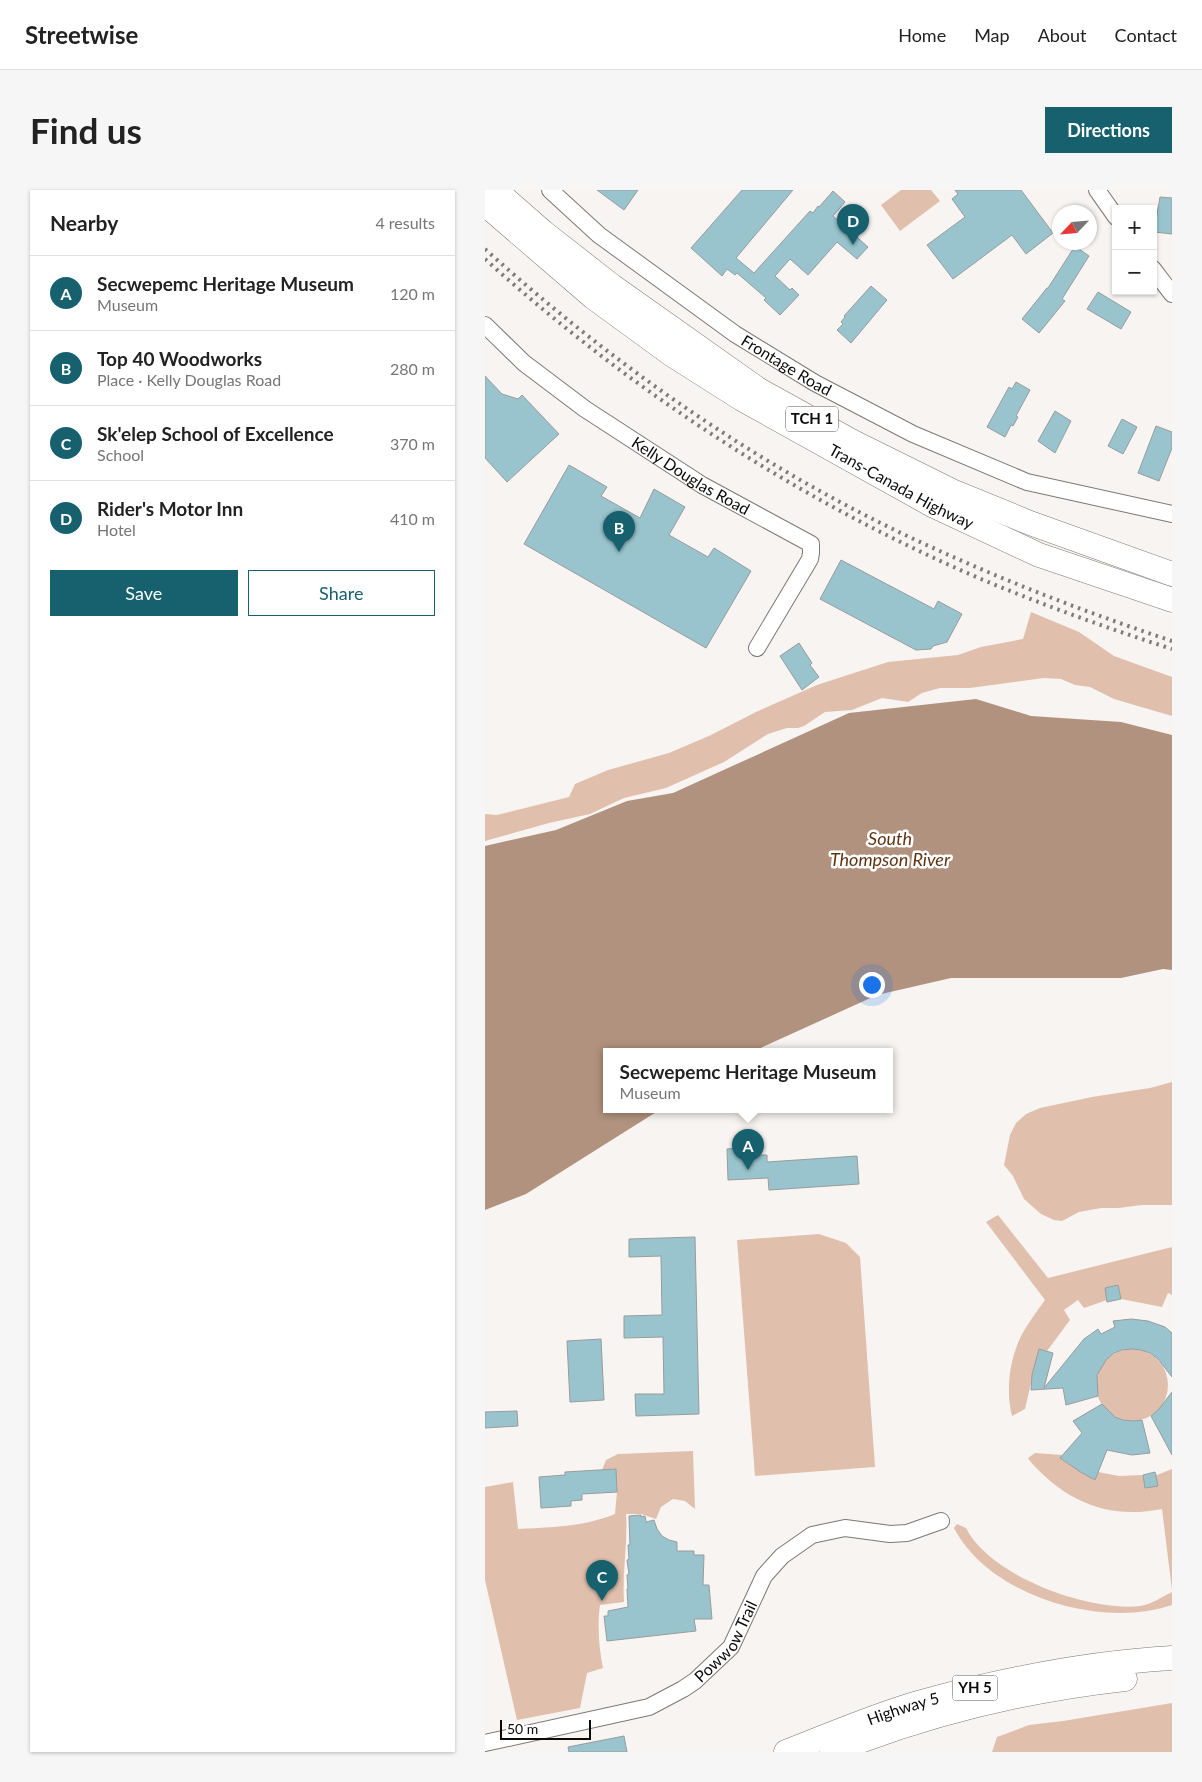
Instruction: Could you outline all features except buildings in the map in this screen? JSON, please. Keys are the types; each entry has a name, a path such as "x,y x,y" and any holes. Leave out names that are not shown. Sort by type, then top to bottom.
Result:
{"highway":[{"name":"Trans-Canada Highway","path":"495,190 543,232 612,286 759,390 853,442 935,483 1030,523 1172,574"},
{"name":"Trans-Canada Highway","path":"485,204 593,297 671,354 742,399 934,506 1039,554 1167,595"},
{"path":"1030,523 1117,547 1172,558"},
{"name":"Highway 5","path":"787,1752 857,1724 917,1703 983,1686 1073,1668 1172,1658"},
{"name":"Highway 5","path":"832,1752 859,1741 988,1702 1079,1684 1172,1674"}],"street":[{"name":"Frontage Road","path":"550,190 599,235 735,334 833,392 913,434 1027,482 1172,514"},
{"path":"1101,192 1112,210"},
{"path":"1157,274 1172,294"},
{"name":"Kelly Douglas Road","path":"485,325 524,363 585,409 702,484 811,544 810,558 757,648"},
{"name":"Powwow Trail","path":"485,1743 649,1707 683,1689 695,1681 731,1648 764,1576 782,1556 812,1536 845,1528 890,1534 907,1533 941,1521"}],"shaded area":[{"path":"901,190 931,190 940,201 900,231 881,205"},
{"path":"1031,612 1079,632 1114,656 1172,677 1172,716 1114,699 1090,687 1075,685 1061,679 1044,678 970,688 940,688 922,693 908,702 882,698 852,710 825,712 804,726 787,728 768,734 724,762 666,788 624,798 590,814 485,841 485,814 497,815 569,797 575,784 608,770 669,753 817,685 888,662 958,655 981,647 1023,639"},
{"path":"1172,1082 1172,1205 1101,1208 1079,1212 1062,1221 1054,1220 1041,1214 1024,1199 1013,1176 1004,1165 1010,1135 1016,1123 1026,1114 1040,1108 1092,1097 1150,1088"},
{"path":"998,1215 1048,1278 1172,1247 1172,1295 1168,1293 1162,1307 1121,1299 1118,1285 1107,1300 1084,1308 1078,1300 1064,1310 1070,1320 1047,1351 1039,1349 1025,1409 1012,1416 1009,1383 1012,1360 1025,1329 1045,1300 986,1222"},
{"path":"819,1234 846,1243 860,1257 875,1467 755,1476 737,1240"},
{"path":"1132,1349 1146,1352 1158,1359 1165,1371 1168,1385 1165,1399 1158,1411 1146,1418 1132,1421 1118,1418 1106,1411 1099,1399 1096,1385 1099,1371 1106,1359 1118,1352"},
{"path":"693,1451 695,1509 685,1501 673,1499 661,1507 656,1519 641,1514 626,1514 624,1602 600,1605 599,1637 603,1668 587,1673 580,1708 517,1720 485,1580 485,1487 513,1482 518,1529 556,1527 591,1522 615,1514 617,1492 616,1469 602,1470 606,1460 618,1454"},
{"path":"1035,1453 1062,1455 1060,1458 1095,1480 1098,1472 1119,1476 1143,1475 1145,1488 1158,1485 1155,1472 1157,1475 1172,1469 1172,1590 1162,1509 1124,1512 1089,1504 1073,1497 1058,1487 1030,1461 1028,1458"},
{"path":"957,1524 966,1528 978,1545 996,1561 1018,1575 1068,1597 1094,1603 1140,1606 1153,1602 1172,1592 1172,1605 1144,1611 1113,1613 1082,1609 1050,1601 1020,1589 993,1573 971,1552 954,1528"},
{"path":"1172,1703 1172,1752 992,1752 997,1737 1029,1725"}],"water":[{"name":"South Thompson River","path":"976,699 1031,716 1121,722 1172,735 1172,970 1163,969 1121,978 951,978 877,995 761,1048 603,1048 603,1113 655,1113 526,1194 485,1210 485,846 556,830 627,801 673,793 849,713"}],"railway":[{"path":"485,249 532,290 631,369 735,441 789,474 901,533 967,563 1103,617 1172,641"},
{"path":"485,259 599,354 658,398 719,439 847,515 981,579 1075,616 1172,649"}],"place":[{"name":"Rider's Motor Inn","path":"853,245"},
{"name":"Top 40 Woodworks","path":"619,552"},
{"name":"Secwepemc Heritage Museum","path":"748,1170"},
{"name":"Sk'elep School of Excellence","path":"602,1601"}]}
